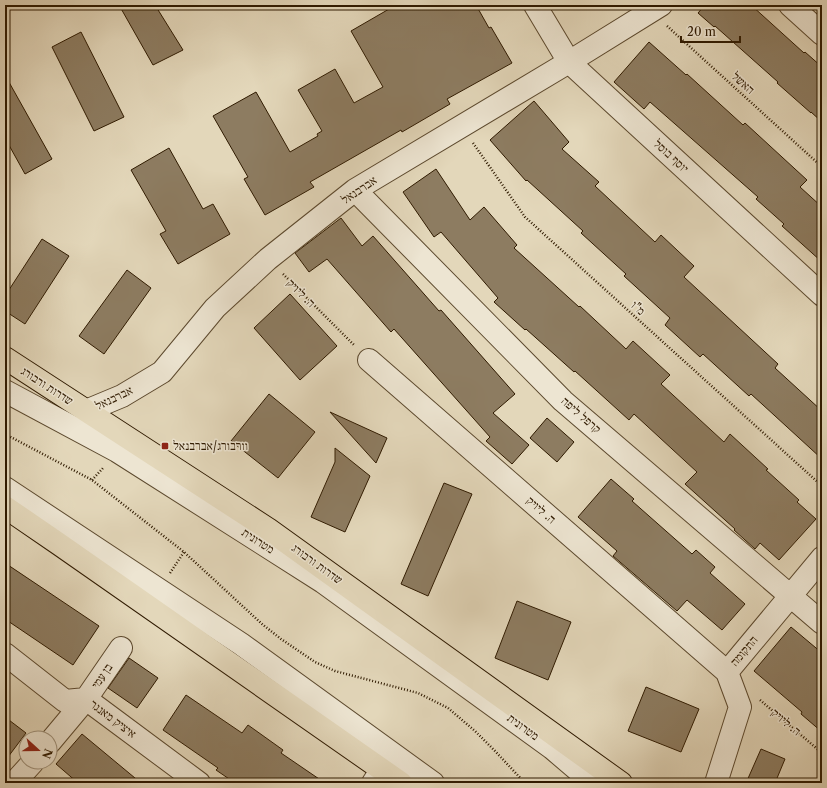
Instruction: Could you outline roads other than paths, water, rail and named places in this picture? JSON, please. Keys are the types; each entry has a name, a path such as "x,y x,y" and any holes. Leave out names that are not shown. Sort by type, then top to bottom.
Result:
{"main road":[{"name":"שדרות ורבורג","path":"5,358 268,529 621,783"},
{"path":"5,507 60,544 377,776 400,783"}],"street":[{"name":"יוסף בוסל","path":"535,5 569,62 822,295"},
{"path":"790,5 822,34"},
{"name":"אברבנאל","path":"86,411 122,396 162,372 215,308 268,259 355,190 656,8"},
{"name":"קרפל ליפה","path":"355,190 563,401 822,623"},
{"name":"ה. ליויק","path":"368,360 727,672"},
{"name":"מטרונית","path":"5,391 117,451 323,582 552,748 593,783"},
{"path":"5,488 242,644 433,783"},
{"name":"התקומה","path":"716,783 740,707 727,672 822,558"},
{"name":"בן עמי","path":"58,732 86,699 121,648"},
{"name":"איציק מאנגר","path":"5,654 64,701 86,699 199,783"},
{"path":"14,783 26,770"}],"place":[{"name":"וורבורג/אברבנאל","path":"165,446"}]}
